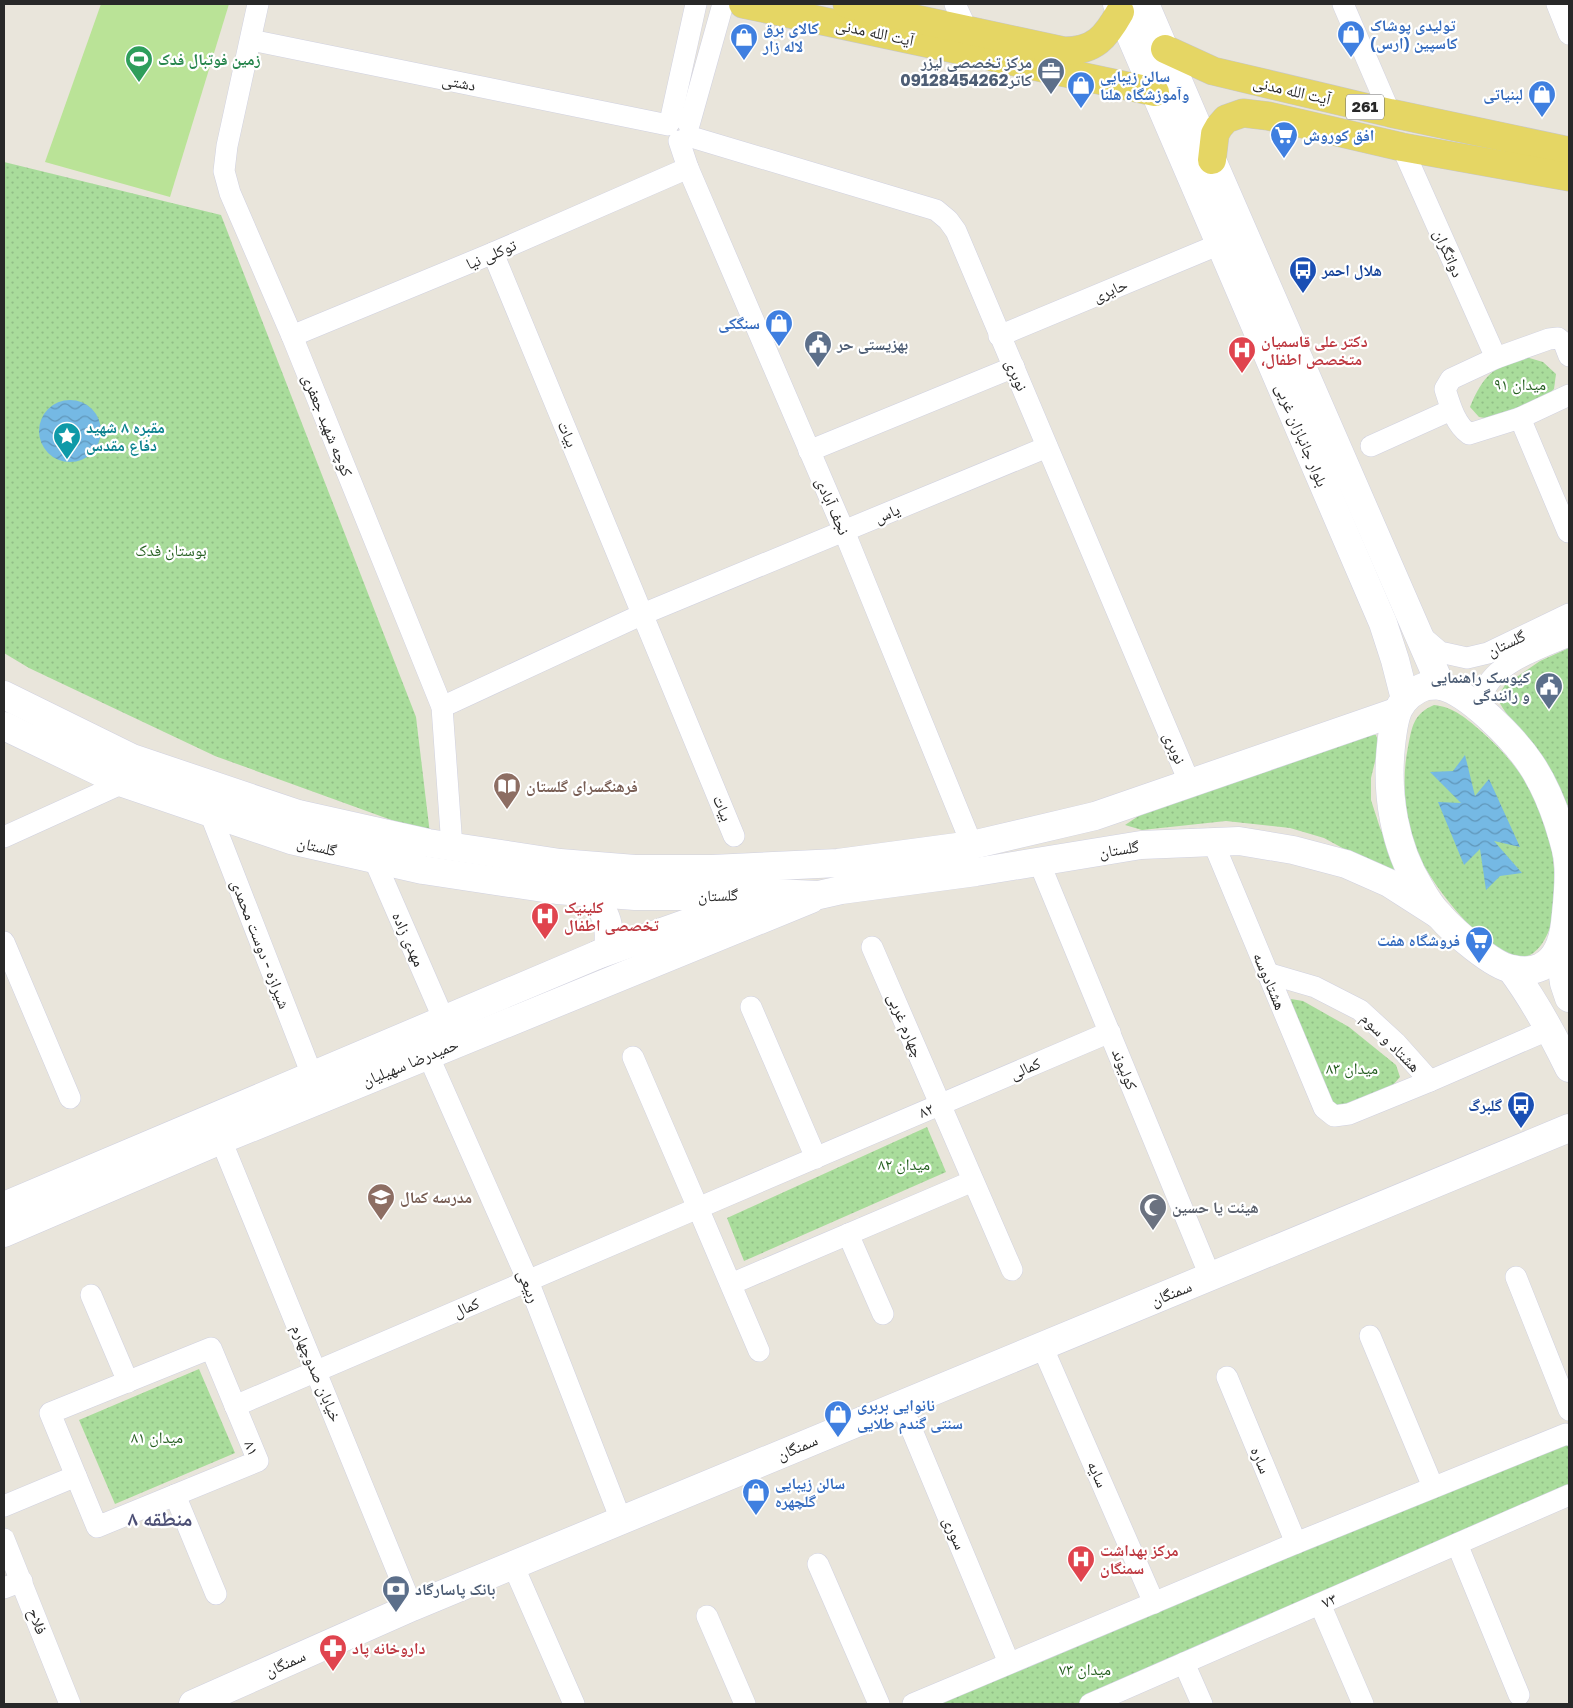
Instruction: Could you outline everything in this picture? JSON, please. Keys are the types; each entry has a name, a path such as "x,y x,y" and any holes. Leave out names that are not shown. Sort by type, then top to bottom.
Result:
{"main road":[{"name":"آیت الله مدنی","path":"743,4 1155,92"},
{"name":"آیت الله مدنی","path":"847,4 1064,51 1076,51 1087,48 1100,40 1128,6"},
{"name":"بلوار جانبازان غربی","path":"1128,6 1155,92 1382,623 1395,660 1400,706"},
{"path":"1128,6 1164,49"},
{"name":"آیت الله مدنی","path":"1164,49 1213,71 1390,113 1569,151"},
{"name":"بلوار جانبازان غربی","path":"1164,49 1441,686"},
{"path":"1268,116 1260,110 1257,99 1265,87 1276,86"},
{"name":"آیت الله مدنی","path":"1212,160 1215,134 1226,119 1243,113 1268,116 1402,147 1569,177"},
{"name":"گلستان","path":"4,696 132,758 298,814 428,844 560,863 636,869 712,869 838,863 972,845 1095,816 1360,723 1400,706 1415,690 1426,686 1441,686"},
{"path":"1441,686 1470,701 1517,744 1536,769 1551,800 1569,860 1566,918 1560,949 1564,983 1569,998"},
{"path":"1400,706 1389,764 1394,822 1403,854 1420,888 1439,915 1469,943 1511,970 1527,991 1550,1029 1569,1068"},
{"name":"گلستان","path":"4,726 123,784 291,840 423,870 557,890 635,896 772,893 819,895 841,890 976,872 1141,845 1239,841 1294,850 1346,864 1389,883 1439,915"},
{"path":"772,893 781,866"},
{"path":"594,893 608,921 610,936 608,950 597,955"},
{"name":"حمیدرضا سهیلیان","path":"450,1032 597,955 772,893"},
{"name":"حمیدرضا سهیلیان","path":"4,1206 216,1129 450,1032 819,895"},
{"path":"1511,970 1535,970 1548,964 1560,949"},
{"name":"سمنگان","path":"193,1704 412,1606 1569,1128"},
{"name":"حمیدرضا سهیلیان","path":"4,1233 216,1129"}],"street":[{"name":"کوچه شهید جعفری","path":"258,4 226,146 224,171 230,193 292,336 442,707 452,847"},
{"path":"679,130 696,4"},
{"path":"679,130 723,4"},
{"path":"955,4 967,30"},
{"path":"1343,4 1390,113"},
{"path":"1556,4 1569,34"},
{"name":"دشتی","path":"250,40 679,130"},
{"name":"نجف آبادی","path":"679,130 688,168 844,531 972,845"},
{"name":"نوبری","path":"679,130 936,210 948,220 956,231 1190,784"},
{"name":"دواتگران","path":"1402,147 1496,358"},
{"name":"توکلی نیا","path":"292,336 493,253 688,168"},
{"name":"حایری","path":"1000,336 1220,244"},
{"name":"بیات","path":"493,253 734,836"},
{"path":"1569,356 1564,343 1558,338 1549,339 1496,358 1451,379 1445,389 1451,410 1464,430 1469,434 1520,418 1569,396"},
{"path":"809,451 1014,367"},
{"path":"1371,446 1415,428 1451,410"},
{"path":"1520,418 1568,532"},
{"name":"یاس","path":"643,614 1047,447"},
{"path":"442,707 643,614"},
{"name":"گلستان","path":"1418,633 1440,652 1467,658 1488,653 1569,614"},
{"name":"گلستان","path":"1483,712 1482,694 1490,680 1504,668 1533,651 1569,636"},
{"path":"4,837 123,784"},
{"name":"شیرازه - دوست محمدی","path":"210,813 317,1087"},
{"name":"هشتادوسه","path":"1213,842 1324,1108 1334,1116"},
{"name":"مهدی زاده","path":"374,859 450,1032"},
{"name":"کولیوند","path":"1039,862 1210,1276"},
{"path":"4,942 70,1098"},
{"name":"چهارم غربی","path":"872,947 940,1104"},
{"name":"هشتاد و سوم","path":"1267,973 1315,987 1360,1010 1396,1043 1430,1081"},
{"path":"751,1006 816,1158"},
{"name":"هشتاد و سوم","path":"1334,1116 1349,1114 1550,1029"},
{"name":"کمالی","path":"940,1104 1110,1032"},
{"name":"ربیعی","path":"422,1043 528,1281 621,1520"},
{"path":"633,1058 759,1350"},
{"name":"۸۲","path":"698,1208 940,1104 1012,1270"},
{"name":"خیابان صدوچهارم","path":"216,1129 412,1606"},
{"path":"731,1284 973,1180"},
{"name":"کمال","path":"235,1406 698,1208"},
{"path":"848,1234 883,1314"},
{"path":"1516,1277 1569,1410"},
{"path":"91,1296 128,1382"},
{"path":"1370,1336 1433,1488"},
{"name":"سایه","path":"1042,1346 1154,1603"},
{"name":"۸۱","path":"211,1348 235,1406 258,1461 97,1527 50,1413 211,1348"},
{"name":"ساره","path":"1227,1377 1296,1543"},
{"name":"سوری","path":"901,1404 1009,1663"},
{"path":"913,1704 1296,1543 1566,1434 1569,1435"},
{"path":"4,1506 76,1476"},
{"path":"175,1495 216,1594"},
{"name":"۷۳","path":"1090,1704 1569,1495"},
{"name":"فلاح","path":"4,1539 13,1584 70,1704"},
{"path":"1457,1544 1519,1695"},
{"path":"818,1564 879,1704"},
{"path":"513,1565 574,1704"},
{"path":"1320,1604 1363,1704"},
{"path":"706,1616 745,1704"},
{"path":"1184,1663 1202,1704"}],"green space":[{"name":"زمین فوتبال فدک","path":"101,4 229,4 170,197 45,162"},
{"name":"بوستان فدک","path":"4,162 221,215 416,717 430,834 215,756 29,668 4,653"},
{"name":"میدان ۹۱","path":"1526,357 1543,362 1556,374 1554,389 1543,400 1498,420 1479,417 1470,407 1485,380 1497,368"},
{"path":"1569,648 1569,807 1562,797 1546,763 1497,698 1505,685 1540,661"},
{"path":"1434,705 1448,708 1460,714 1497,746 1522,777 1541,810 1547,828 1554,868 1554,911 1548,934 1543,942 1532,954 1525,957 1508,955 1496,949 1469,925 1443,894 1423,864 1417,851 1405,800 1406,760 1415,722 1422,713"},
{"path":"1366,734 1376,735 1379,745 1371,778 1371,800 1380,828 1393,856 1394,870 1383,870 1324,838 1290,828 1226,821 1142,830 1125,825 1140,815"},
{"name":"میدان ۸۳","path":"1291,999 1303,1001 1349,1027 1396,1065 1400,1077 1393,1085 1344,1105 1335,1105 1292,1009"},
{"name":"میدان ۸۲","path":"927,1127 946,1172 744,1261 727,1218"},
{"name":"میدان ۸۱","path":"199,1369 235,1453 115,1504 79,1420"},
{"name":"میدان ۷۳","path":"1569,1435 1569,1495 1090,1704 913,1704"}],"water":[{"path":"64,400 76,400 92,409 99,419 101,431 99,443 92,453 76,462 64,462 53,457 44,448 39,437 39,425 44,414 53,405"},
{"path":"1465,755 1475,796 1489,779 1520,847 1494,841 1522,873 1500,876 1486,890 1480,849 1464,865 1438,802 1461,803 1430,772 1453,771"}],"place":[{"name":"تولیدی پوشاک کاسپین (ارس)","path":"1351,58"},
{"name":"کالای برق لاله زار","path":"744,61"},
{"name":"زمین فوتبال فدک","path":"139,83"},
{"name":"مرکز تخصصی لیزر کاتر09128454262","path":"1051,95"},
{"name":"سالن زیبایی وآموزشگاه هلنا","path":"1081,109"},
{"name":"لبنیاتی","path":"1542,118"},
{"name":"افق کوروش","path":"1284,159"},
{"name":"هلال احمر","path":"1303,294"},
{"name":"سنگکی","path":"779,347"},
{"name":"بهزیستی حر","path":"818,368"},
{"name":"دکتر علی قاسمیان ،متخصص اطفال","path":"1242,374"},
{"name":"مقبره ۸ شهید دفاع مقدس","path":"67,460"},
{"name":"کیوسک راهنمایی و رانندگی","path":"1549,710"},
{"name":"فرهنگسرای گلستان","path":"507,810"},
{"name":"کلینیک تخصصی اطفال","path":"545,940"},
{"name":"فروشگاه هفت","path":"1479,964"},
{"name":"گلبرگ","path":"1521,1129"},
{"name":"مدرسه کمال","path":"381,1221"},
{"name":"هیئت یا حسین","path":"1153,1231"},
{"name":"نانوایی بربری سنتی گندم طلایی","path":"838,1438"},
{"name":"سالن زیبایی گلچهره","path":"756,1516"},
{"name":"مرکز بهداشت سمنگان","path":"1081,1583"},
{"name":"بانک پاسارگاد","path":"396,1613"},
{"name":"داروخانه پاد","path":"333,1672"}],"district":[{"name":"منطقه ۸","path":"160,1519"}]}
